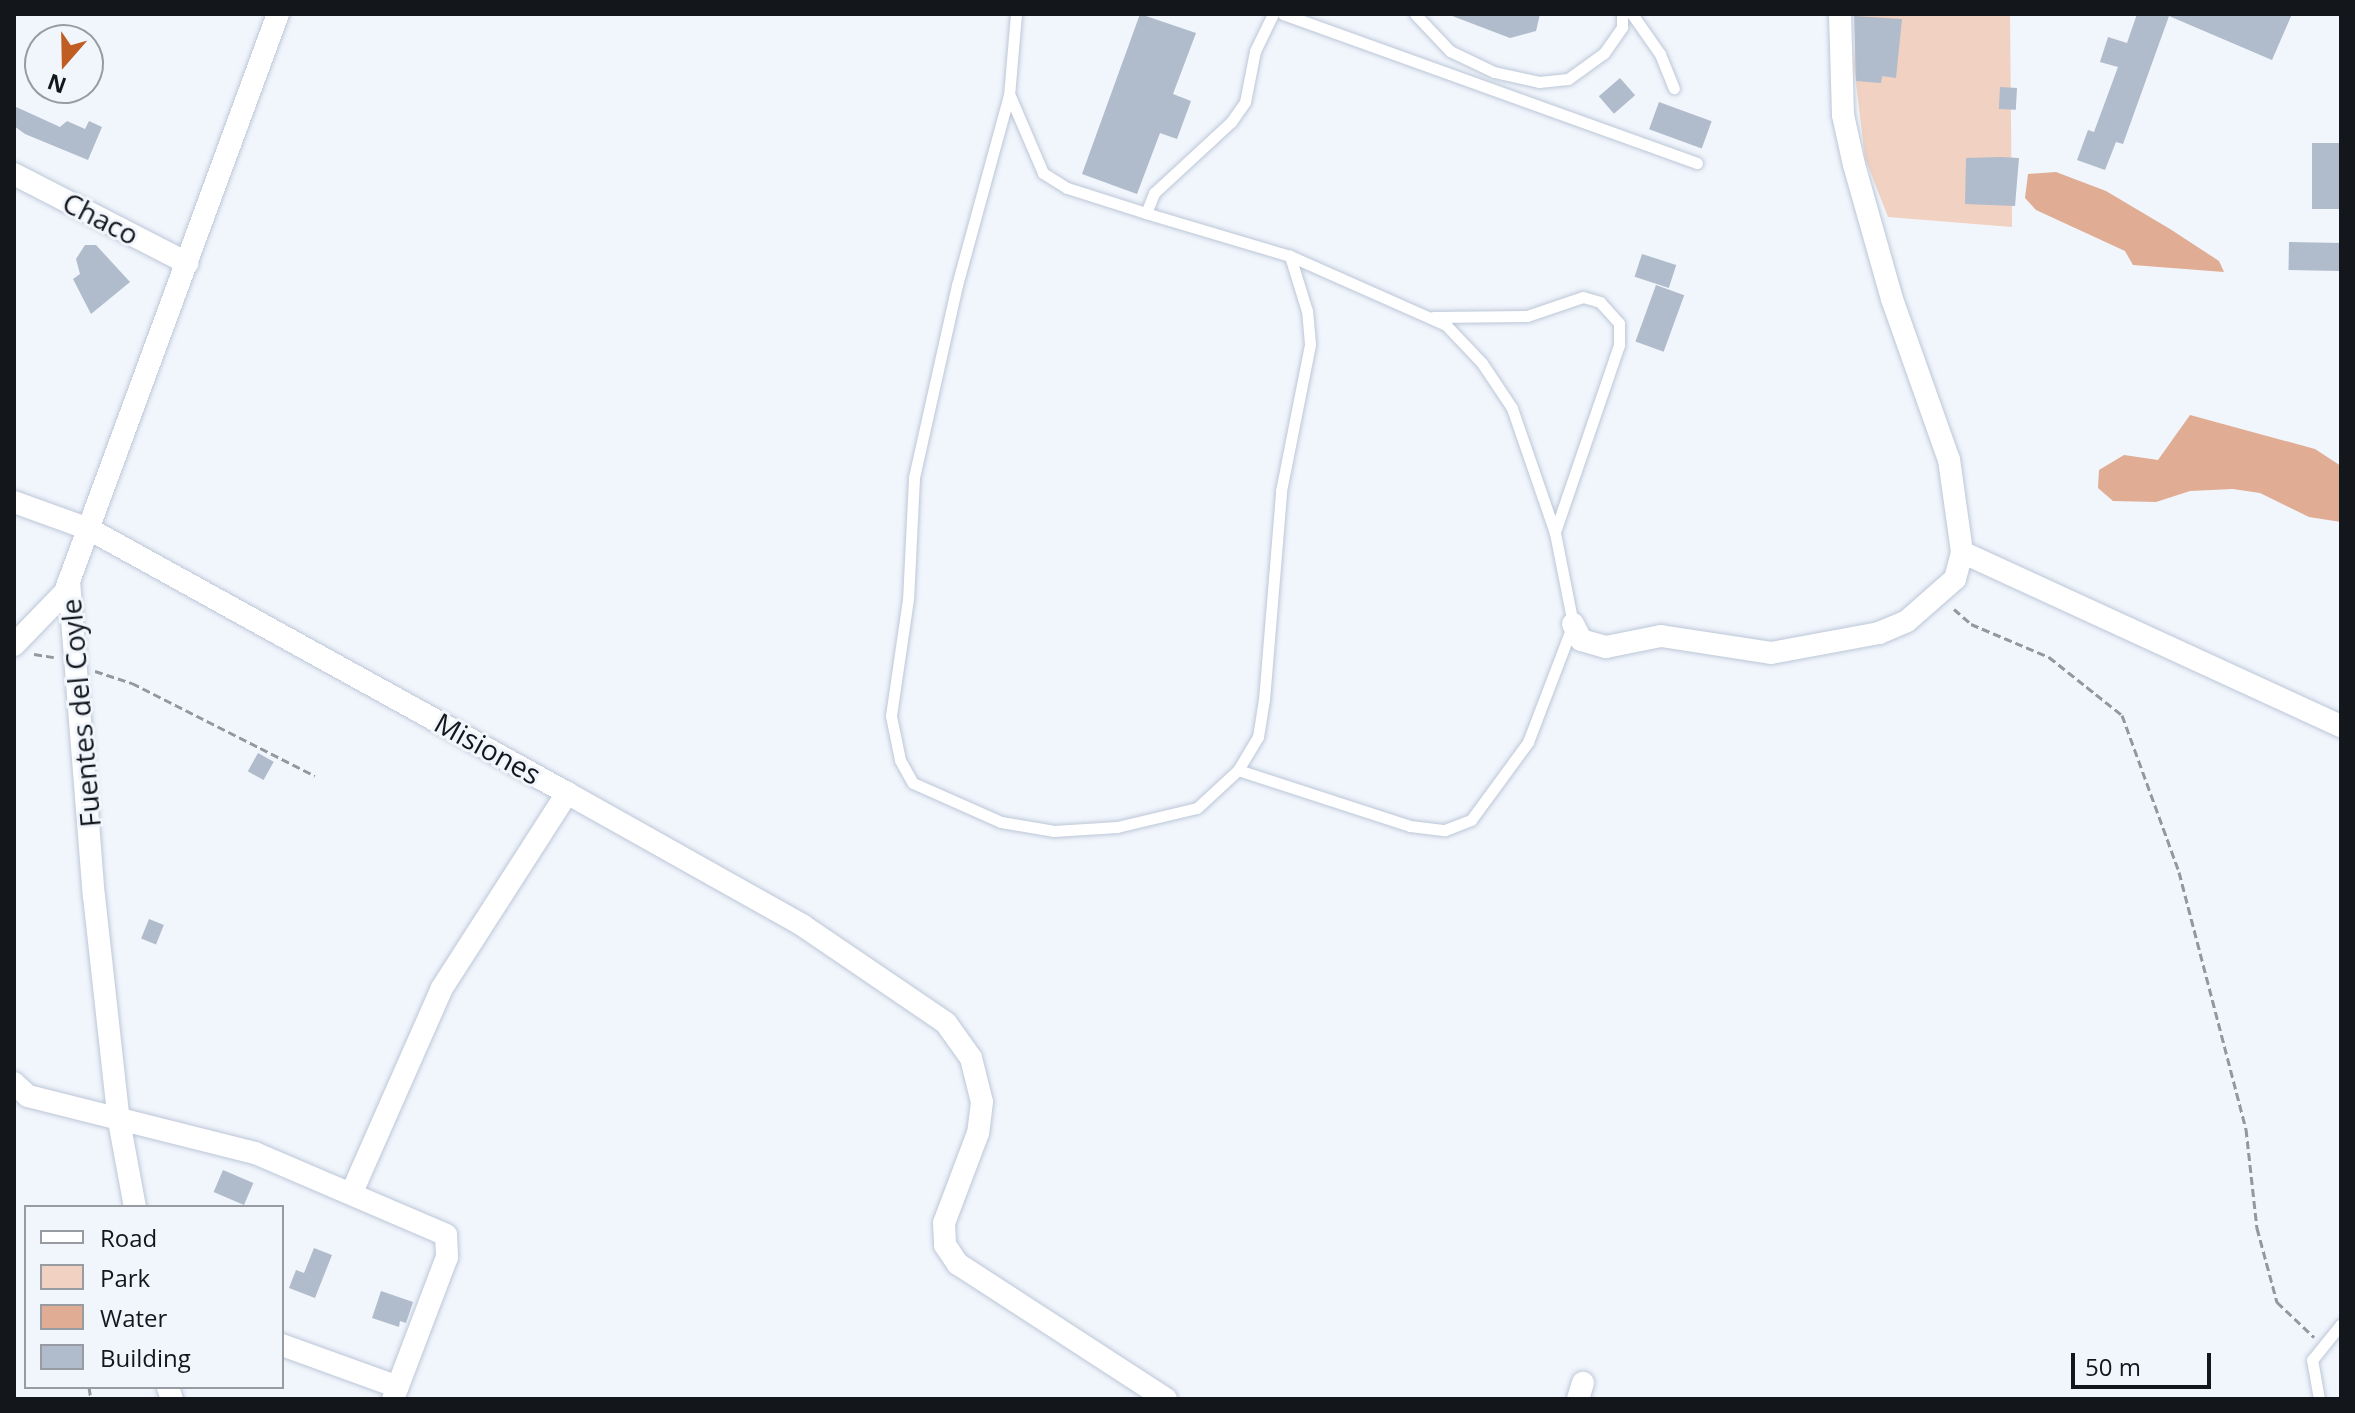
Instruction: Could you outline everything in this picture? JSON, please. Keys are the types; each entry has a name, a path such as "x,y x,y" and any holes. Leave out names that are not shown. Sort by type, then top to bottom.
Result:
{"street":[{"name":"Fuentes del Coyle","path":"135,1205 119,1121 94,896 69,581 278,14"},
{"path":"1573,624 1581,640 1606,647 1661,636 1771,653 1879,633 1907,621 1955,579 1962,552 1949,460 1892,299 1843,115 1840,14"},
{"name":"Chaco","path":"14,174 187,263"},
{"name":"Misiones","path":"14,502 89,529 567,793 802,925 946,1023 971,1058 982,1102 978,1133 944,1223 945,1245 958,1264 1166,1399"},
{"path":"1962,552 2341,726"},
{"path":"20,649 65,592 69,581"},
{"path":"352,1192 442,988 567,793"},
{"path":"14,1083 28,1096 255,1153 432,1226 448,1242 396,1393 284,1346"}],"lane":[{"path":"1016,14 1009,95 957,285 914,478 908,599 891,716 900,760 913,783 1001,822 1054,831 1117,827 1197,808 1238,770 1258,737 1281,491 1310,344 1307,311 1290,256"},
{"path":"1146,213 1154,193 1231,122 1245,102 1255,51 1273,14"},
{"path":"1283,14 1697,163"},
{"path":"1415,14 1450,51 1494,72 1539,82 1568,79 1604,53 1622,27 1622,14"},
{"path":"1632,14 1660,54 1674,88"},
{"path":"1009,95 1043,173 1067,188 1290,256 1430,316 1482,363 1512,408 1555,533 1573,624 1528,742 1471,820 1445,830 1410,826 1238,770"},
{"path":"1430,316 1527,316 1583,297 1600,302 1619,323 1619,345 1555,533"},
{"path":"2319,1399 2312,1360 2321,1343 2341,1324"}],"path":[{"path":"1939,596 1971,624 2049,657 2122,715 2179,872 2246,1129 2257,1228 2277,1302 2321,1343"},
{"path":"20,649 132,683 315,776"}],"green space":[{"path":"1856,14 2010,14 2012,227 1888,217 1865,158 1854,66"}],"water":[{"path":"2056,172 2106,191 2170,229 2219,261 2224,272 2133,265 2125,251 2036,210 2025,198 2028,174"},
{"path":"2190,415 2315,449 2341,466 2341,522 2309,517 2260,493 2233,489 2190,491 2156,502 2113,501 2098,488 2099,470 2124,455 2158,460"}],"building":[{"path":"1140,14 1196,33 1173,94 1191,101 1177,139 1160,133 1137,194 1082,174"},
{"path":"1447,14 1540,14 1536,31 1510,38"},
{"path":"2137,14 2292,14 2272,60 2169,16 2123,144 2116,142 2105,170 2077,160 2088,130 2094,132 2118,67 2100,62 2108,37 2127,43"},
{"path":"1854,16 1902,19 1896,78 1882,76 1881,83 1856,81"},
{"path":"1620,78 1635,95 1614,114 1599,96"},
{"path":"2000,87 2017,88 2016,110 1999,109"},
{"path":"1659,102 1712,121 1702,148 1649,129"},
{"path":"14,106 60,127 67,121 85,129 89,121 102,127 88,160 25,134 14,126"},
{"path":"2312,143 2341,143 2341,209 2312,209"},
{"path":"1966,158 2019,158 2015,206 1965,204"},
{"path":"2289,242 2341,243 2341,271 2289,270"},
{"path":"85,245 96,245 130,282 91,314 73,279 80,274 76,259"},
{"path":"1642,254 1676,265 1669,288 1635,277"},
{"path":"1656,285 1684,295 1664,352 1635,341"},
{"path":"258,753 274,762 264,780 248,771"},
{"path":"149,919 164,925 156,944 141,938"},
{"path":"223,1170 253,1183 244,1205 214,1192"},
{"path":"314,1248 332,1255 315,1298 289,1288 296,1270 304,1273"},
{"path":"381,1291 413,1302 406,1323 400,1321 399,1327 372,1318"}]}
